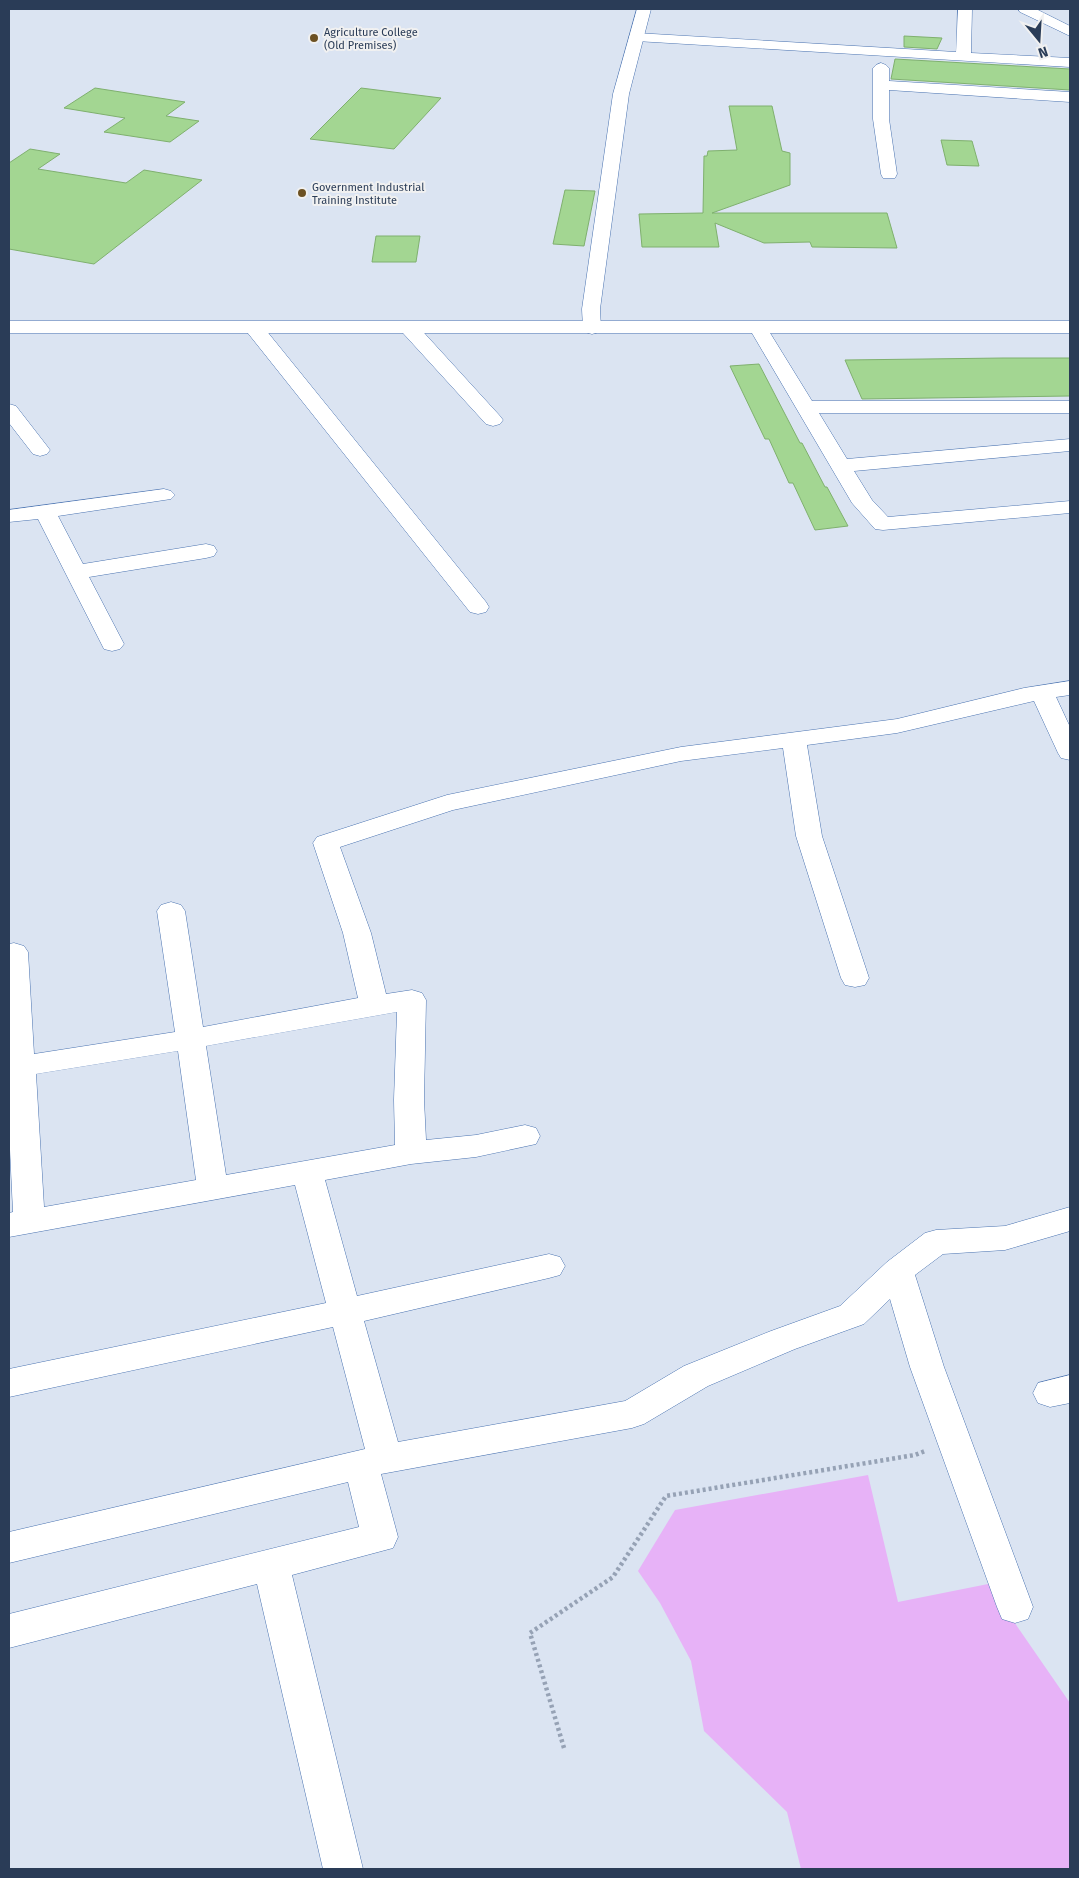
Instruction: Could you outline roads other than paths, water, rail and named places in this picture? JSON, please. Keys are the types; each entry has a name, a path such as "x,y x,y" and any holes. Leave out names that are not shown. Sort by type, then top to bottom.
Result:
{"street":[{"path":"592,328 591,309 622,94 644,9"},
{"path":"963,56 965,9"},
{"path":"1025,9 1070,32"},
{"path":"636,37 1070,63"},
{"path":"881,52 881,120 889,174"},
{"path":"881,85 1070,97"},
{"path":"9,328 1070,327"},
{"path":"254,328 478,607"},
{"path":"410,328 494,420"},
{"path":"758,328 862,503 883,524 1070,507"},
{"path":"805,407 1070,406"},
{"path":"9,410 40,450"},
{"path":"840,466 1070,445"},
{"path":"9,516 164,494"},
{"path":"45,511 112,644"},
{"path":"76,572 206,551"},
{"path":"374,1004 357,933 326,843 447,802 681,754 794,741 897,726 1042,692 1070,688"},
{"path":"1042,692 1070,753"},
{"path":"794,741 809,836 855,978"},
{"path":"171,911 213,1188"},
{"path":"14,952 19,1223 411,1153 476,1146 525,1136"},
{"path":"15,1067 191,1039 374,1004 412,1000 411,1153"},
{"path":"9,1630 380,1537 373,1461 345,1312 307,1171"},
{"path":"9,1546 373,1461 632,1414 696,1376 783,1340 852,1315 898,1272 936,1242 1005,1238 1070,1218"},
{"path":"9,1383 345,1312 549,1266"},
{"path":"898,1272 927,1367 1015,1607"},
{"path":"272,1565 343,1869"}],"place":[{"name":"Agriculture College (Old Premises)","path":"314,38"},
{"name":"Government Industrial Training Institute","path":"302,193"}]}
